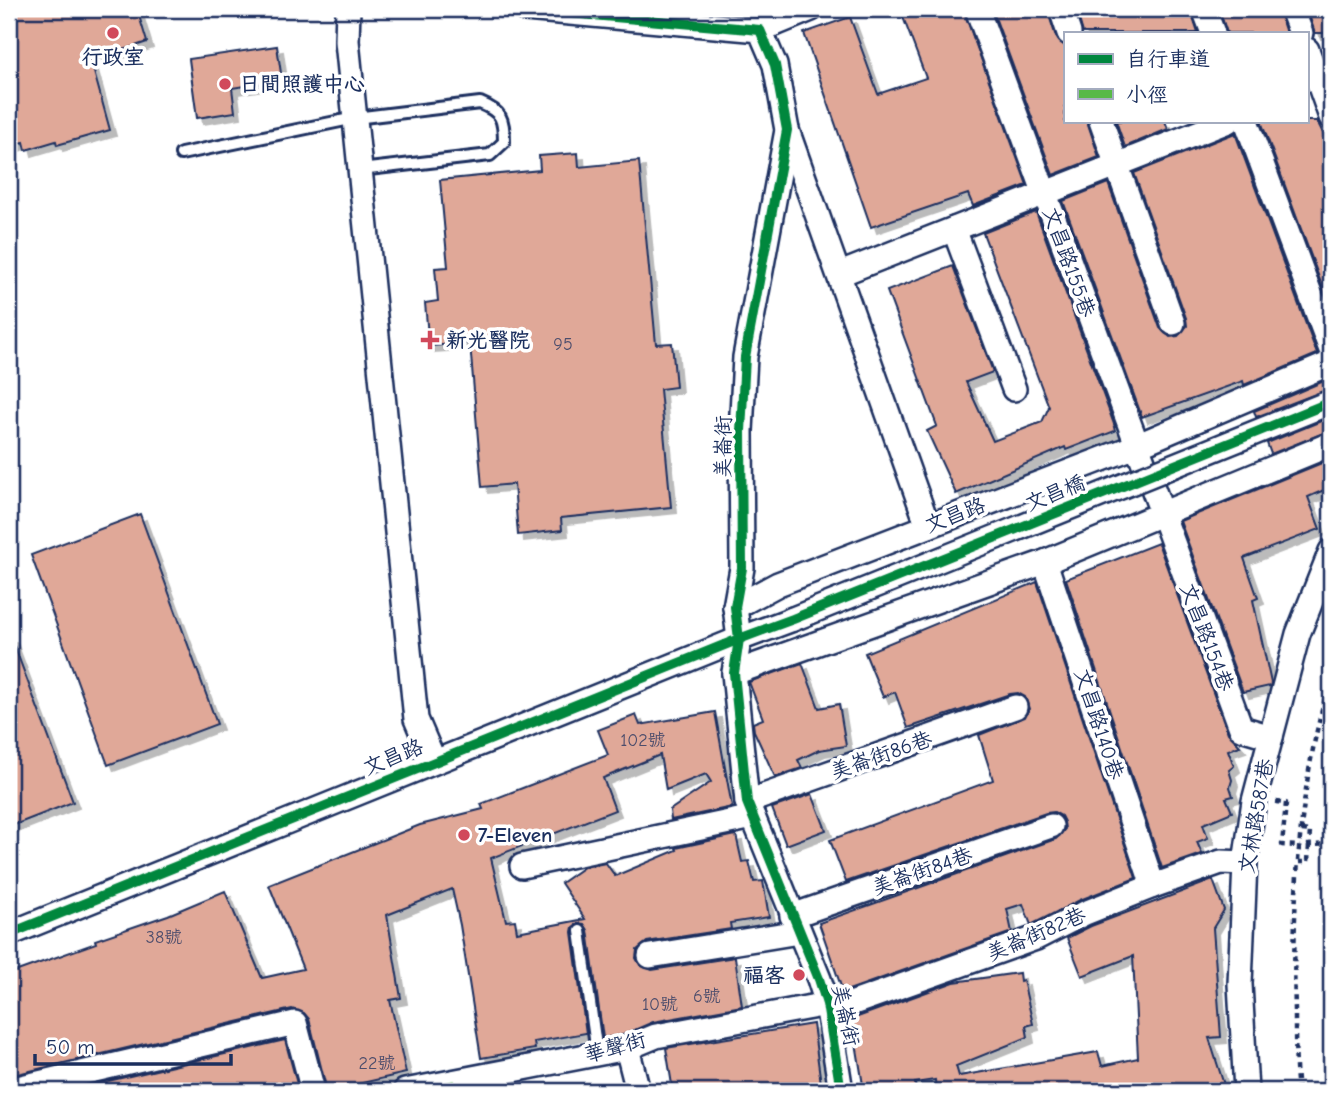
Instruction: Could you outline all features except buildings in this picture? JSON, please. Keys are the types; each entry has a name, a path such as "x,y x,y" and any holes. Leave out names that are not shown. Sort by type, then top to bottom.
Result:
{"street":[{"path":"348,9 347,41 416,719 434,761"},
{"path":"525,9 761,30 811,9"},
{"name":"文昌路155巷","path":"977,9 1161,515"},
{"path":"1061,9 1069,32"},
{"path":"1204,9 1213,32"},
{"path":"1292,9 1301,32"},
{"name":"美崙街","path":"761,30 775,65 788,130 928,526"},
{"path":"1308,53 1331,117"},
{"path":"1101,122 1173,323"},
{"path":"840,274 1225,122"},
{"path":"1246,122 1331,350"},
{"name":"美崙街","path":"788,130 745,357 741,431 742,568 735,607 738,639 734,673 750,809 827,1008 841,1091"},
{"path":"954,229 1014,389"},
{"name":"文昌路","path":"735,607 778,584 1136,446 1331,363"},
{"name":"文昌橋","path":"793,620 1331,402"},
{"path":"734,673 1045,562 1331,444"},
{"name":"文昌路154巷","path":"1161,515 1241,728 1271,737"},
{"name":"文林路587巷","path":"1246,1091 1240,984 1245,863 1254,801 1298,634 1331,551"},
{"name":"文昌路140巷","path":"1045,562 1153,886"},
{"name":"文昌路","path":"9,934 738,639 793,620"},
{"name":"美崙街86巷","path":"522,866 750,809 1015,707"},
{"name":"美崙街84巷","path":"650,956 796,924 1051,826"},
{"name":"美崙街82巷","path":"827,1008 1036,938 1085,913 1222,862 1245,863"},
{"name":"華聲街","path":"405,1091 627,1048 656,1035 827,1008"},
{"path":"9,1090 295,1023 313,1091"},
{"path":"627,1048 638,1091"}],"lane":[{"path":"181,154 355,118 480,103 496,110 504,124 504,142 490,155 360,170"},
{"path":"580,931 597,1053"}],"path":[{"path":"1298,1091 1293,955 1300,846 1312,756 1331,679"},
{"path":"1254,801 1286,803 1282,845 1300,846"},
{"path":"1299,862 1308,862 1310,831 1302,830"},
{"path":"1309,845 1331,844"}],"marked path":[{"path":"450,1081 452,1091"}],"cycle path":[{"path":"525,9 760,30 775,65 787,130 745,357 741,431 742,568 735,607 739,639 734,673 747,802 819,979 827,1004 841,1091"},
{"path":"9,934 1331,402"}],"place":[{"name":"行政室","path":"113,33"},
{"name":"日間照護中心","path":"225,84"},
{"name":"新光醫院","path":"430,340"},
{"name":"7-Eleven","path":"464,835"},
{"name":"福客","path":"799,975"}]}
